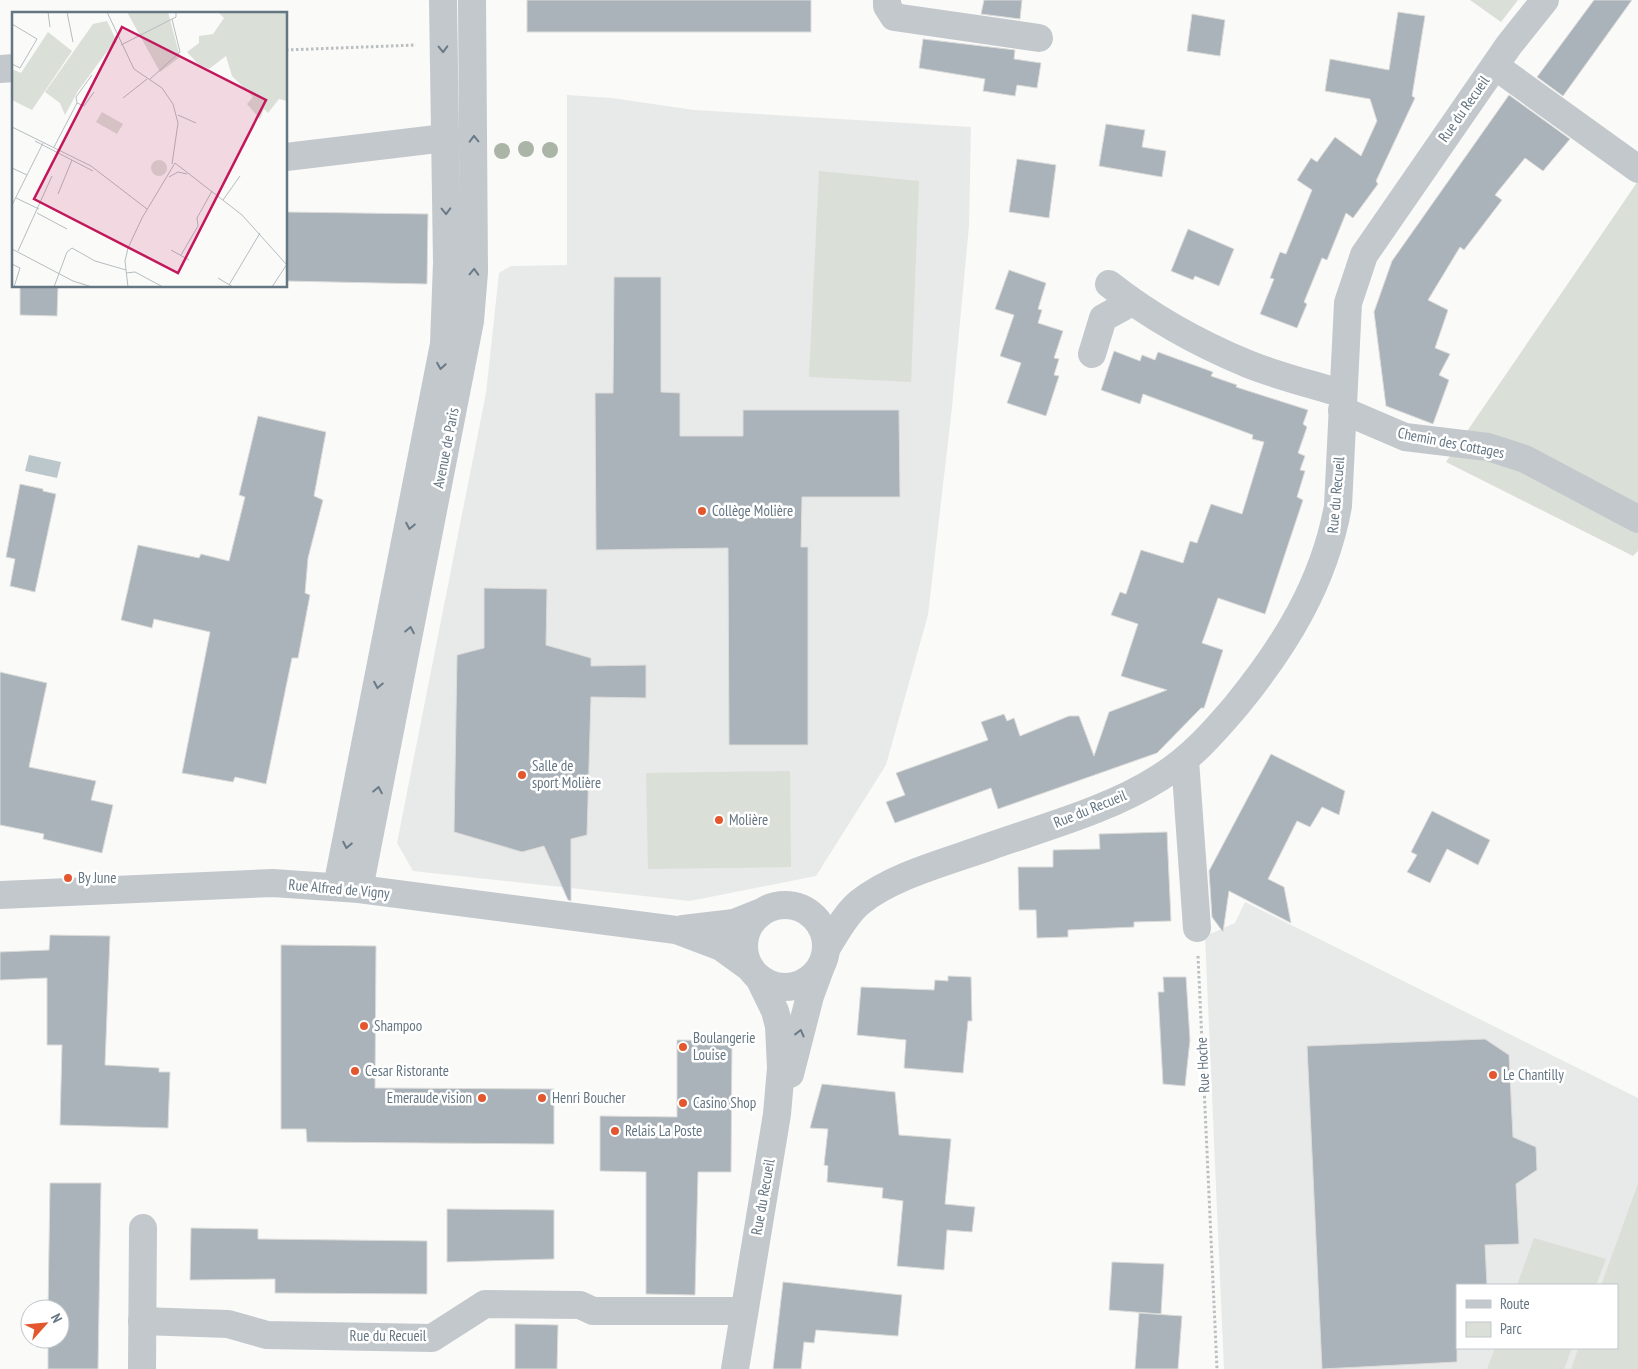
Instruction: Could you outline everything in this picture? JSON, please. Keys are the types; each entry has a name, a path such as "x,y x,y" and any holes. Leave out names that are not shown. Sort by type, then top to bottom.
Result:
{"street":[{"name":"Avenue de Paris","path":"348,888 441,368 446,318 443,0"},
{"name":"Avenue de Paris","path":"348,888 470,321 474,272 472,0"},
{"path":"887,0 887,6 894,17 1039,38"},
{"name":"Rue du Recueil","path":"735,1369 778,1114 810,996 823,959 840,927 858,903 872,893 907,877 1096,808 1158,779 1185,760 1206,740 1252,686 1295,626 1308,600 1332,538 1338,506 1348,303 1364,255 1495,66 1545,0"},
{"path":"1495,66 1638,169"},
{"path":"288,157 445,138"},
{"name":"Chemin des Cottages","path":"1109,284 1132,302 1199,342 1342,402 1405,437 1488,447 1525,459 1638,519"},
{"path":"1092,354 1103,318 1132,302"},
{"path":"1185,760 1197,928"},
{"name":"Rue du Recueil","path":"798,906 818,906 832,903 858,888 907,877"},
{"name":"Rue Alfred de Vigny","path":"0,895 273,883 348,888 676,930 721,947 754,973"},
{"path":"778,905 798,906 810,913 820,923 825,935 823,959 810,979 791,987 771,985 754,973 744,955 745,935 759,913 778,905"},
{"name":"Rue Alfred de Vigny","path":"676,930 734,923 759,913"},
{"name":"Rue du Recueil","path":"754,973 774,1007 779,1026 781,1068 778,1114"},
{"path":"142,1369 143,1228"},
{"name":"Rue du Recueil","path":"142,1321 228,1324 268,1335 432,1338 485,1304 580,1306 593,1311 744,1310"}],"path":[{"path":"288,50 443,43"},
{"name":"Rue Hoche","path":"1197,928 1216,1369"}],"shaded area":[{"name":"Collège Molière","path":"567,95 612,98 694,110 971,127 969,226 952,407 928,615 886,765 816,876 690,901 413,871 397,843 486,393 499,273 511,266 567,265"},
{"path":"29,455 61,462 57,478 25,471"},
{"path":"1245,902 1638,1098 1638,1183 1601,1284 1456,1284 1456,1349 1578,1349 1571,1369 1224,1369 1205,936 1235,923"}],"green space":[{"path":"1470,0 1518,0 1501,22"},
{"path":"819,171 919,181 911,382 809,377"},
{"path":"1638,181 1638,551 1633,556 1446,462"},
{"name":"Molière","path":"790,771 791,867 648,869 646,773"},
{"path":"1638,1183 1638,1369 1571,1369 1578,1349 1618,1349 1618,1284 1601,1284"},
{"path":"1534,1238 1606,1259 1596,1284 1517,1284"},
{"path":"1495,1349 1572,1349 1564,1369 1487,1369"}],"building":[{"path":"527,0 811,0 811,32 527,32"},
{"path":"984,0 1022,0 1020,19 981,14"},
{"path":"1594,0 1632,0 1563,96 1537,77"},
{"path":"1398,12 1425,16 1412,96 1415,98 1376,181 1378,184 1353,218 1346,213 1327,260 1322,258 1304,302 1307,304 1297,328 1260,314 1274,279 1270,278 1280,252 1286,254 1312,190 1297,180 1311,158 1317,162 1335,137 1361,156 1377,121 1370,99 1325,91 1330,59 1389,70"},
{"path":"1192,14 1225,20 1220,56 1187,51"},
{"path":"923,39 1015,50 1014,59 1041,63 1037,88 1017,85 1015,96 983,91 985,79 919,68"},
{"path":"1509,95 1570,139 1543,171 1525,158 1495,195 1502,200 1464,250 1460,247 1428,300 1448,310 1435,348 1450,354 1439,375 1449,380 1433,424 1386,406 1374,312 1392,261"},
{"path":"1106,124 1145,130 1142,147 1166,151 1162,177 1099,166"},
{"path":"1017,159 1056,165 1049,218 1009,212"},
{"path":"288,212 428,214 427,284 288,281"},
{"path":"1188,229 1234,249 1219,286 1195,276 1193,280 1171,271"},
{"path":"1009,270 1046,283 1038,309 1042,310 1038,323 1063,331 1054,358 1059,359 1054,375 1059,376 1046,416 1007,403 1021,363 1000,356 1014,315 995,309"},
{"path":"614,277 661,277 661,392 680,393 680,436 743,436 743,410 899,410 900,497 802,497 801,547 808,547 808,745 729,745 728,548 596,550 595,393 613,393"},
{"path":"20,288 58,288 57,316 20,315"},
{"path":"1114,351 1140,361 1142,355 1155,360 1158,352 1213,372 1211,376 1237,385 1236,387 1308,410 1303,424 1307,427 1298,453 1305,456 1300,470 1305,471 1297,497 1303,500 1265,614 1218,598 1202,643 1223,650 1204,708 1201,708 1157,753 998,809 991,788 895,823 886,802 905,795 896,773 988,740 981,722 1004,714 1007,721 1014,718 1020,736 1069,716 1079,716 1094,756 1109,712 1167,690 1121,676 1138,624 1111,615 1120,592 1126,594 1141,550 1183,563 1190,541 1197,543 1211,504 1242,514 1264,442 1252,439 1253,435 1143,394 1140,404 1101,390"},
{"path":"258,416 326,432 314,496 323,500 308,558 305,593 310,595 298,658 292,658 266,784 235,777 233,782 182,773 210,632 154,619 152,628 121,620 138,545 199,558 201,554 229,561 245,497 239,495"},
{"path":"20,484 56,494 35,592 10,586 15,559 6,557"},
{"name":"Salle de sport Molière","path":"484,588 547,589 546,645 591,658 591,666 646,665 646,698 591,697 587,835 571,839 571,901 568,900 544,846 522,852 454,832 457,655 484,648"},
{"path":"0,672 47,683 29,767 96,781 91,800 113,805 102,853 43,839 44,834 0,825"},
{"path":"1271,754 1345,791 1339,815 1322,807 1310,827 1297,821 1268,879 1284,887 1291,923 1229,891 1223,932 1212,917 1209,871"},
{"path":"1432,811 1490,840 1478,865 1447,849 1430,883 1407,872 1417,855 1411,852"},
{"path":"1167,832 1171,921 1134,922 1134,927 1068,930 1068,937 1037,938 1036,910 1019,910 1018,867 1053,867 1053,850 1100,849 1099,834"},
{"path":"50,935 110,936 105,1065 159,1068 159,1072 170,1072 168,1128 60,1125 62,1045 47,1045 47,978 0,980 0,952 49,950"},
{"path":"281,945 376,946 375,1088 554,1089 554,1144 307,1142 306,1129 281,1129"},
{"path":"948,976 971,977 972,1021 968,1021 963,1073 904,1068 906,1040 857,1035 861,987 934,990 935,980 948,981"},
{"path":"1163,977 1186,977 1190,1040 1185,1086 1163,1084 1158,992 1164,992"},
{"path":"1485,1039 1509,1055 1513,1137 1536,1147 1537,1170 1516,1184 1519,1244 1485,1245 1487,1284 1456,1284 1457,1362 1322,1369 1307,1046"},
{"path":"677,1040 732,1041 731,1172 698,1172 695,1295 646,1294 646,1172 600,1171 600,1116 677,1117"},
{"path":"822,1084 895,1092 899,1135 951,1139 945,1204 975,1207 972,1232 947,1230 944,1270 897,1266 903,1201 882,1198 883,1188 827,1182 828,1166 824,1165 828,1129 810,1128"},
{"path":"50,1183 101,1183 98,1369 48,1369 48,1349 70,1349 70,1299 48,1299"},
{"path":"447,1209 554,1210 554,1259 447,1262"},
{"path":"191,1228 258,1229 258,1239 427,1241 427,1294 275,1293 275,1279 190,1280"},
{"path":"1112,1262 1164,1264 1161,1314 1109,1310"},
{"path":"783,1282 902,1295 898,1336 816,1330 814,1343 804,1342 801,1369 773,1369"},
{"path":"1139,1313 1182,1316 1178,1369 1135,1369"},
{"path":"515,1324 558,1325 557,1369 515,1369"}],"place":[{"name":"Collège Molière","path":"702,511"},
{"name":"Salle de sport Molière","path":"522,775"},
{"name":"Molière","path":"719,820"},
{"name":"By June","path":"68,878"},
{"name":"Shampoo","path":"364,1026"},
{"name":"Boulangerie Louise","path":"683,1047"},
{"name":"Cesar Ristorante","path":"355,1071"},
{"name":"Le Chantilly","path":"1493,1075"},
{"name":"Emeraude vision","path":"482,1098"},
{"name":"Henri Boucher","path":"542,1098"},
{"name":"Casino Shop","path":"683,1103"},
{"name":"Relais La Poste","path":"615,1131"}]}
